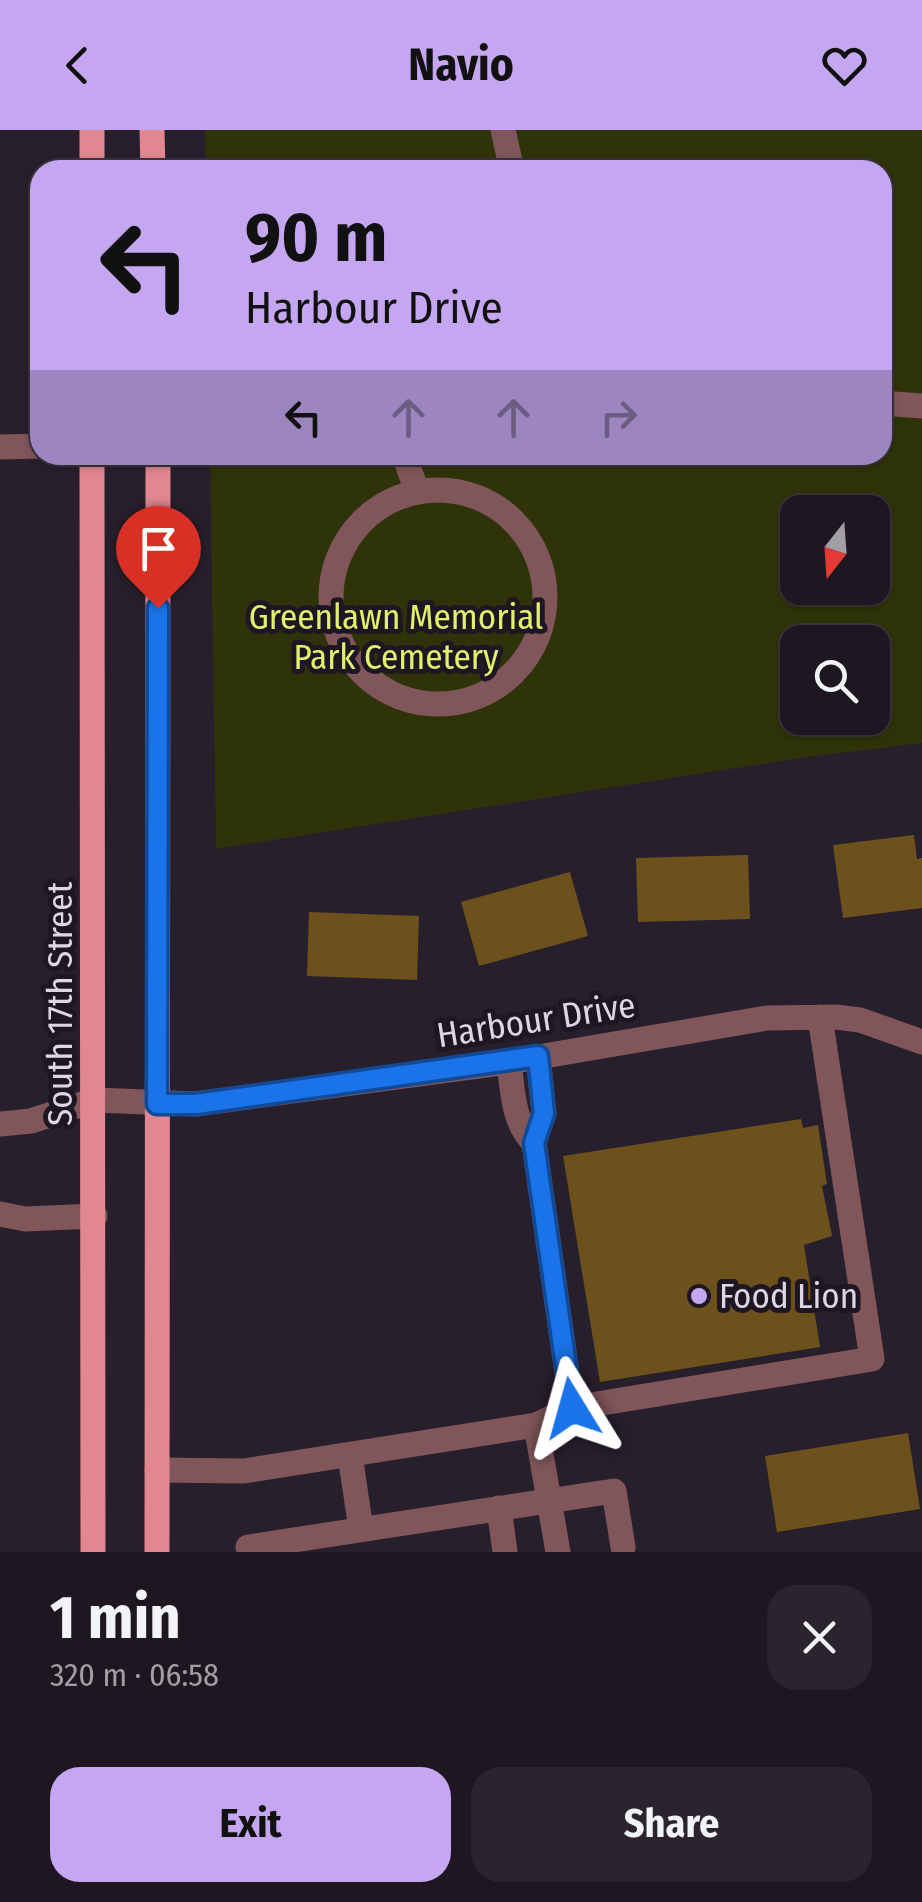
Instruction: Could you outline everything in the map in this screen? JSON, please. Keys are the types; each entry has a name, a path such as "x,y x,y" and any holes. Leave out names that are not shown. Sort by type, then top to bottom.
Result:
{"main road":[{"path":"92,130 92,160"},
{"path":"152,130 153,160"},
{"name":"South 17th Street","path":"92,465 93,1552"},
{"path":"157,1552 158,465"}],"street":[{"path":"503,130 510,160"},
{"path":"892,404 922,406"},
{"path":"0,446 30,446"},
{"path":"407,465 416,492"},
{"path":"416,492 458,492 498,508 528,537 544,576 544,618 528,656 499,686 460,702 418,702 379,686 349,657 332,618 332,576 348,538 378,508 416,492"},
{"path":"157,1470 244,1471 350,1455 536,1425 572,1408 872,1360 820,1017"},
{"name":"Harbour Drive","path":"95,1100 196,1104 509,1062 767,1018 860,1020 922,1042"},
{"path":"538,1056 544,1113 534,1143 572,1408"},
{"path":"509,1062 516,1118 534,1143"},
{"path":"0,1124 31,1121 95,1100"},
{"path":"0,1214 25,1219 95,1216"},
{"path":"536,1425 558,1552"},
{"path":"350,1455 361,1529"},
{"path":"248,1547 614,1490 622,1547"},
{"path":"500,1508 505,1552"}],"green space":[{"name":"Greenlawn Memorial Park Cemetery","path":"205,130 922,130 922,743 808,757 216,849 210,465 892,465 892,160 206,160"}],"building":[{"path":"914,835 917,859 922,858 922,908 843,918 833,845"},
{"path":"748,855 750,919 638,922 636,858"},
{"path":"570,872 588,936 479,966 461,902"},
{"path":"309,912 419,916 417,980 307,976"},
{"name":"Food Lion","path":"801,1119 803,1128 818,1125 827,1184 822,1186 832,1236 804,1245 820,1347 600,1382 563,1156"},
{"path":"908,1433 920,1509 777,1532 765,1456"}],"place":[{"name":"Food Lion","path":"699,1296"}],"route":[{"path":"158,608 157,1104 196,1104 538,1056 544,1113 534,1143 572,1408"}]}
